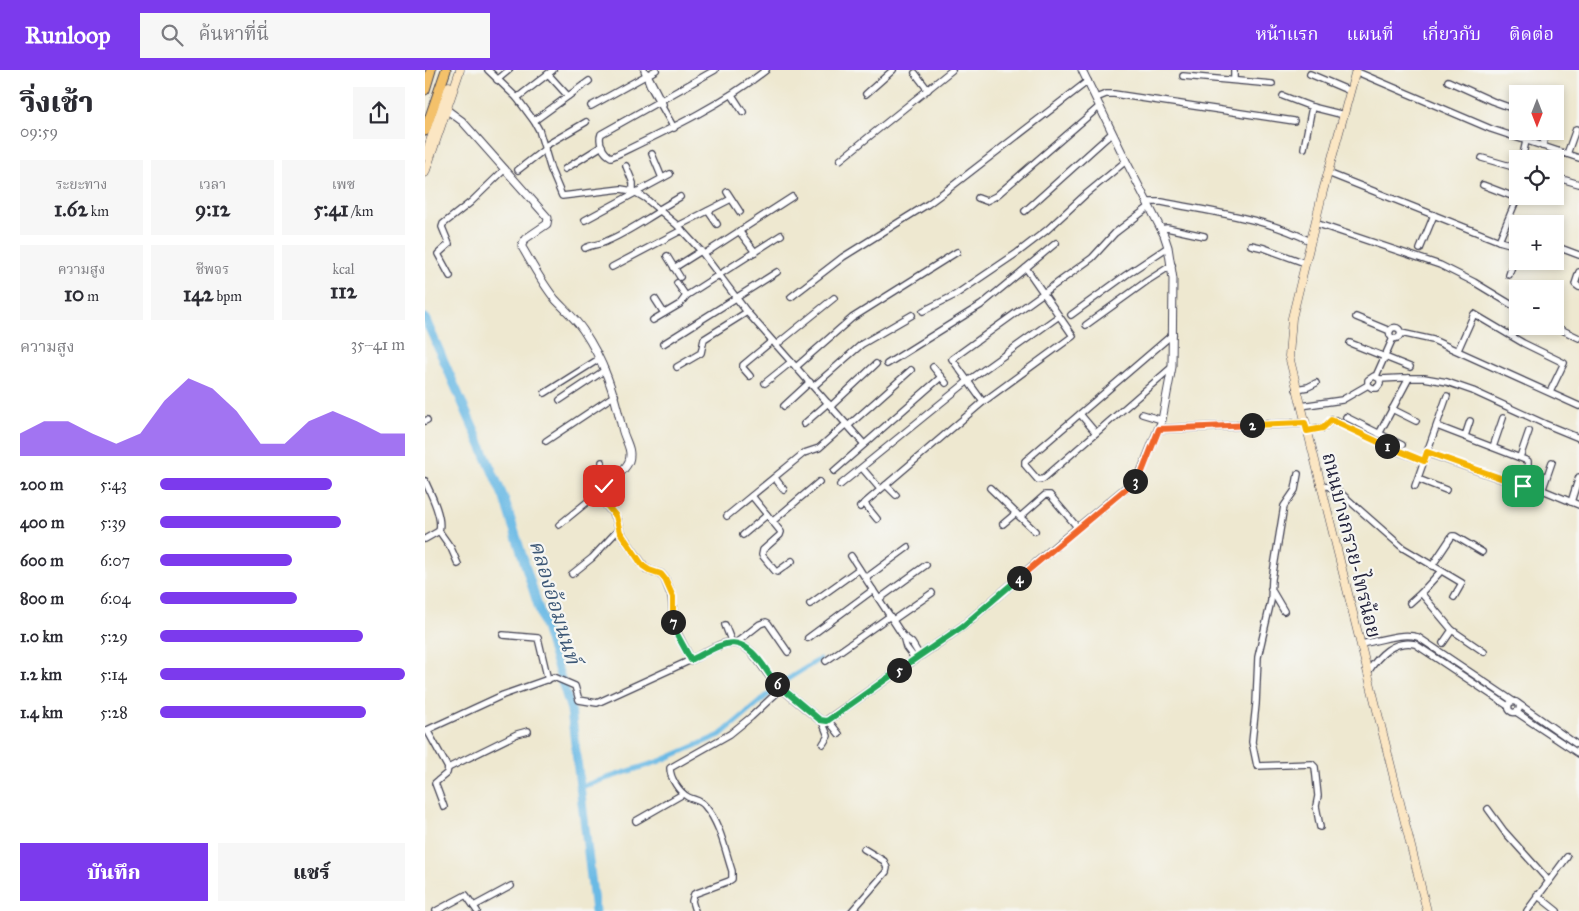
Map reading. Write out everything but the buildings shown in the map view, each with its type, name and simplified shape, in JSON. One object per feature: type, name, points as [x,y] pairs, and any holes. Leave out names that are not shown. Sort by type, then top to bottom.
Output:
[{"type":"main road","points":[[425,90],[431,70]]},
{"type":"main road","points":[[425,131],[446,70]]},
{"type":"main road","points":[[425,156],[454,70]]},
{"type":"main road","points":[[425,173],[459,70]]},
{"type":"main road","name":"ถนนบางกรวย-ไทรน้อย","points":[[1355,71],[1310,241],[1292,318],[1289,336],[1289,356],[1427,911]]},
{"type":"street","points":[[488,70],[517,98],[534,120],[562,196],[608,190],[634,192],[645,198],[680,228],[702,252],[747,312],[865,444]]},
{"type":"street","points":[[497,80],[509,70]]},
{"type":"street","points":[[591,106],[646,72],[655,70]]},
{"type":"street","points":[[715,70],[601,134],[600,139],[607,155],[613,156],[674,128],[732,95],[765,70]]},
{"type":"street","points":[[866,94],[893,70]]},
{"type":"street","points":[[825,721],[972,619],[1139,477],[1159,429],[1172,367],[1172,265],[1161,229],[1083,70]]},
{"type":"street","points":[[1234,80],[1235,70]]},
{"type":"street","points":[[840,160],[951,71]]},
{"type":"street","points":[[1355,71],[1509,135]]},
{"type":"street","points":[[517,98],[551,72],[568,96]]},
{"type":"street","points":[[646,72],[674,128]]},
{"type":"street","points":[[915,73],[928,90]]},
{"type":"street","points":[[1311,74],[1350,91]]},
{"type":"street","points":[[1183,76],[1272,84]]},
{"type":"street","points":[[791,296],[843,257],[928,204],[1088,81]]},
{"type":"street","points":[[1447,81],[1492,102],[1509,107]]},
{"type":"street","points":[[534,120],[589,82]]},
{"type":"street","points":[[1096,98],[1107,94],[1114,94],[1294,121]]},
{"type":"street","points":[[732,95],[743,112]]},
{"type":"street","points":[[1283,96],[1312,107],[1343,115]]},
{"type":"street","points":[[978,198],[986,202],[996,196],[1100,106]]},
{"type":"street","points":[[1304,148],[1312,107]]},
{"type":"street","points":[[447,110],[463,121],[548,218],[547,224],[525,239],[522,247],[554,297],[571,314],[583,330],[605,370],[615,394],[622,429],[630,454],[628,463],[597,494],[559,525]]},
{"type":"street","points":[[518,170],[545,148],[586,122]]},
{"type":"street","points":[[1567,154],[1576,128]]},
{"type":"street","points":[[1025,211],[1112,132]]},
{"type":"street","points":[[1521,140],[1579,158]]},
{"type":"street","points":[[1543,146],[1545,140]]},
{"type":"street","points":[[1524,150],[1526,142]]},
{"type":"street","points":[[565,169],[602,146]]},
{"type":"street","points":[[652,154],[662,178]]},
{"type":"street","points":[[1482,158],[1509,166]]},
{"type":"street","points":[[923,311],[955,294],[1017,253],[1047,230],[1085,194],[1126,161]]},
{"type":"street","points":[[626,166],[633,183],[634,192]]},
{"type":"street","points":[[450,276],[438,254],[449,244],[442,227],[443,224],[471,202],[505,169]]},
{"type":"street","points":[[1328,172],[1509,244]]},
{"type":"street","points":[[585,220],[670,174]]},
{"type":"street","points":[[1564,180],[1579,184]]},
{"type":"street","points":[[1483,185],[1509,194]]},
{"type":"street","points":[[727,192],[740,212]]},
{"type":"street","points":[[585,248],[610,240],[681,197]]},
{"type":"street","points":[[674,268],[739,231],[792,197]]},
{"type":"street","points":[[612,267],[731,198]]},
{"type":"street","points":[[983,402],[952,359],[1092,258],[1115,233],[1148,205],[1162,202],[1261,222],[1297,234],[1310,241]]},
{"type":"street","points":[[1499,241],[1514,205]]},
{"type":"street","points":[[709,211],[717,224]]},
{"type":"street","points":[[1420,249],[1434,215]]},
{"type":"street","points":[[1315,224],[1440,265],[1475,282],[1509,303]]},
{"type":"street","points":[[1161,229],[1167,228],[1204,236]]},
{"type":"street","points":[[739,231],[755,252]]},
{"type":"street","points":[[653,320],[680,304],[686,296],[781,235]]},
{"type":"street","points":[[887,364],[981,305],[1056,243]]},
{"type":"street","points":[[1251,245],[1305,263]]},
{"type":"street","points":[[1071,315],[1126,275],[1168,248]]},
{"type":"street","points":[[1564,250],[1579,256]]},
{"type":"street","points":[[765,383],[793,364],[852,318],[957,252]]},
{"type":"street","points":[[667,256],[686,296]]},
{"type":"street","points":[[1086,325],[1172,265]]},
{"type":"street","points":[[877,518],[862,505],[983,402],[1073,336],[1026,268]]},
{"type":"street","points":[[1509,275],[1511,270]]},
{"type":"street","points":[[663,344],[777,272]]},
{"type":"street","points":[[1579,272],[1575,284],[1579,287]]},
{"type":"street","points":[[749,376],[743,365],[834,298]]},
{"type":"street","points":[[655,299],[664,313]]},
{"type":"street","points":[[677,367],[703,351],[702,343],[704,339],[747,312]]},
{"type":"street","points":[[1458,350],[1474,314],[1523,343],[1564,363],[1550,392]]},
{"type":"street","points":[[784,406],[862,344],[912,315]]},
{"type":"street","points":[[840,485],[968,381],[1059,316]]},
{"type":"street","points":[[1356,317],[1390,331]]},
{"type":"street","points":[[1390,331],[1393,328],[1397,328],[1401,333],[1433,340],[1579,406]]},
{"type":"street","points":[[1390,331],[1390,335],[1393,338]]},
{"type":"street","points":[[1564,331],[1579,338]]},
{"type":"street","points":[[1393,338],[1399,337],[1401,333]]},
{"type":"street","points":[[1172,367],[1041,480],[1036,479],[1025,466],[1025,461],[1173,334]]},
{"type":"street","points":[[1368,385],[1372,388],[1377,388],[1380,384],[1378,378],[1393,338]]},
{"type":"street","points":[[1350,343],[1410,367]]},
{"type":"street","points":[[545,393],[599,359]]},
{"type":"street","points":[[804,424],[876,364]]},
{"type":"street","points":[[933,367],[946,383]]},
{"type":"street","points":[[559,400],[605,370]]},
{"type":"street","points":[[727,516],[804,453],[819,448],[911,370]]},
{"type":"street","points":[[834,471],[941,377]]},
{"type":"street","points":[[1368,385],[1369,378],[1424,378],[1447,382],[1473,391],[1579,438]]},
{"type":"street","points":[[1379,434],[1409,378]]},
{"type":"street","points":[[1297,389],[1316,383]]},
{"type":"street","points":[[1301,406],[1342,400],[1368,385]]},
{"type":"street","points":[[546,441],[615,394]]},
{"type":"street","points":[[1415,486],[1447,396]]},
{"type":"street","points":[[1392,409],[1416,421]]},
{"type":"street","points":[[1081,414],[1096,433]]},
{"type":"street","points":[[1143,414],[1162,420]]},
{"type":"street","points":[[1345,417],[1402,446]]},
{"type":"street","points":[[1493,447],[1503,418]]},
{"type":"street","points":[[1307,431],[1323,428],[1331,420],[1335,420],[1397,451],[1424,461]]},
{"type":"street","points":[[1465,436],[1470,420]]},
{"type":"street","points":[[1159,429],[1305,423]]},
{"type":"street","points":[[1437,426],[1528,461],[1523,486]]},
{"type":"street","points":[[1520,457],[1529,431]]},
{"type":"street","points":[[1427,452],[1523,486],[1533,486],[1579,505]]},
{"type":"street","points":[[601,462],[601,470],[610,481]]},
{"type":"street","points":[[1542,491],[1552,462]]},
{"type":"street","points":[[862,468],[883,487],[896,494]]},
{"type":"street","points":[[1298,474],[1295,490],[1284,506],[1271,589],[1271,601],[1258,657],[1257,704],[1252,742],[1257,766],[1311,764],[1315,767],[1318,796],[1316,806],[1320,827]]},
{"type":"street","points":[[1571,502],[1579,477]]},
{"type":"street","points":[[775,478],[785,490]]},
{"type":"street","points":[[1418,479],[1446,490]]},
{"type":"street","points":[[425,482],[440,519],[439,531],[451,548],[458,564]]},
{"type":"street","points":[[773,521],[819,482]]},
{"type":"street","points":[[1320,484],[1336,489],[1403,548],[1462,583],[1454,596]]},
{"type":"street","points":[[990,488],[1035,531]]},
{"type":"street","points":[[597,494],[616,516],[619,529],[646,569],[657,572],[665,579],[673,597],[673,627],[691,660]]},
{"type":"street","points":[[1003,524],[1048,494],[1054,498],[1078,528]]},
{"type":"street","points":[[752,496],[780,529],[780,534],[763,550],[762,555],[777,572],[792,561]]},
{"type":"street","points":[[743,535],[767,515]]},
{"type":"street","points":[[572,574],[592,558],[619,529]]},
{"type":"street","points":[[425,539],[439,531]]},
{"type":"street","points":[[1432,566],[1452,536],[1482,552]]},
{"type":"street","points":[[866,578],[908,547]]},
{"type":"street","points":[[851,556],[903,636],[912,643],[917,658]]},
{"type":"street","points":[[879,599],[926,565]]},
{"type":"street","points":[[810,604],[859,569]]},
{"type":"street","points":[[1410,603],[1441,571]]},
{"type":"street","points":[[1271,589],[1284,611]]},
{"type":"street","points":[[808,638],[873,590]]},
{"type":"street","points":[[826,662],[932,593]]},
{"type":"street","points":[[1421,593],[1452,630],[1484,652]]},
{"type":"street","points":[[734,643],[760,624],[766,622],[769,623],[787,652]]},
{"type":"street","points":[[725,625],[734,643]]},
{"type":"street","points":[[1443,643],[1452,630]]},
{"type":"street","points":[[503,635],[538,638],[551,679]]},
{"type":"street","points":[[1361,644],[1410,635],[1418,637],[1475,675],[1579,754]]},
{"type":"street","points":[[1389,639],[1391,646]]},
{"type":"street","points":[[448,768],[426,730],[503,695],[551,679],[575,686],[579,700],[597,703],[722,644],[734,643],[747,648],[780,687],[839,734]]},
{"type":"street","points":[[1368,672],[1375,660],[1391,646],[1407,643],[1415,644],[1470,681],[1519,708],[1516,712]]},
{"type":"street","points":[[1432,656],[1437,649]]},
{"type":"street","points":[[1470,681],[1475,675]]},
{"type":"street","points":[[695,911],[692,901],[693,894],[729,881],[732,878],[732,871],[715,822],[706,807],[698,800],[683,794],[672,777],[670,770],[672,766],[707,749],[730,734],[751,717],[780,687]]},
{"type":"street","points":[[1513,704],[1510,711],[1539,723],[1579,746]]},
{"type":"street","points":[[823,744],[828,736],[825,721]]},
{"type":"street","points":[[444,807],[435,782],[447,773],[448,768],[517,734],[528,731]]},
{"type":"street","points":[[636,821],[683,794]]},
{"type":"street","points":[[1488,809],[1548,880]]},
{"type":"street","points":[[852,911],[886,872],[887,868],[884,861],[864,849]]},
{"type":"street","points":[[1521,911],[1528,909],[1567,857]]},
{"type":"street","points":[[436,911],[466,895],[476,909],[511,886]]},
{"type":"street","points":[[1537,895],[1557,911]]},
{"type":"waterway","name":"คลองอ้อมนนท์","points":[[425,318],[504,498],[571,710],[595,911]]},
{"type":"waterway","points":[[580,787],[660,761],[720,735],[783,682],[820,659]]},
{"type":"route","points":[[604,486],[597,494],[616,516],[620,532],[643,566],[646,569],[661,574],[670,589],[673,597],[673,627],[691,660],[722,644],[732,642],[741,644],[764,666],[768,675],[777,684],[819,719],[827,721],[972,619],[1057,545],[1135,481],[1142,472],[1159,429],[1305,423],[1307,431],[1323,428],[1331,420],[1335,420],[1397,451],[1424,461],[1427,452],[1523,486]]}]
